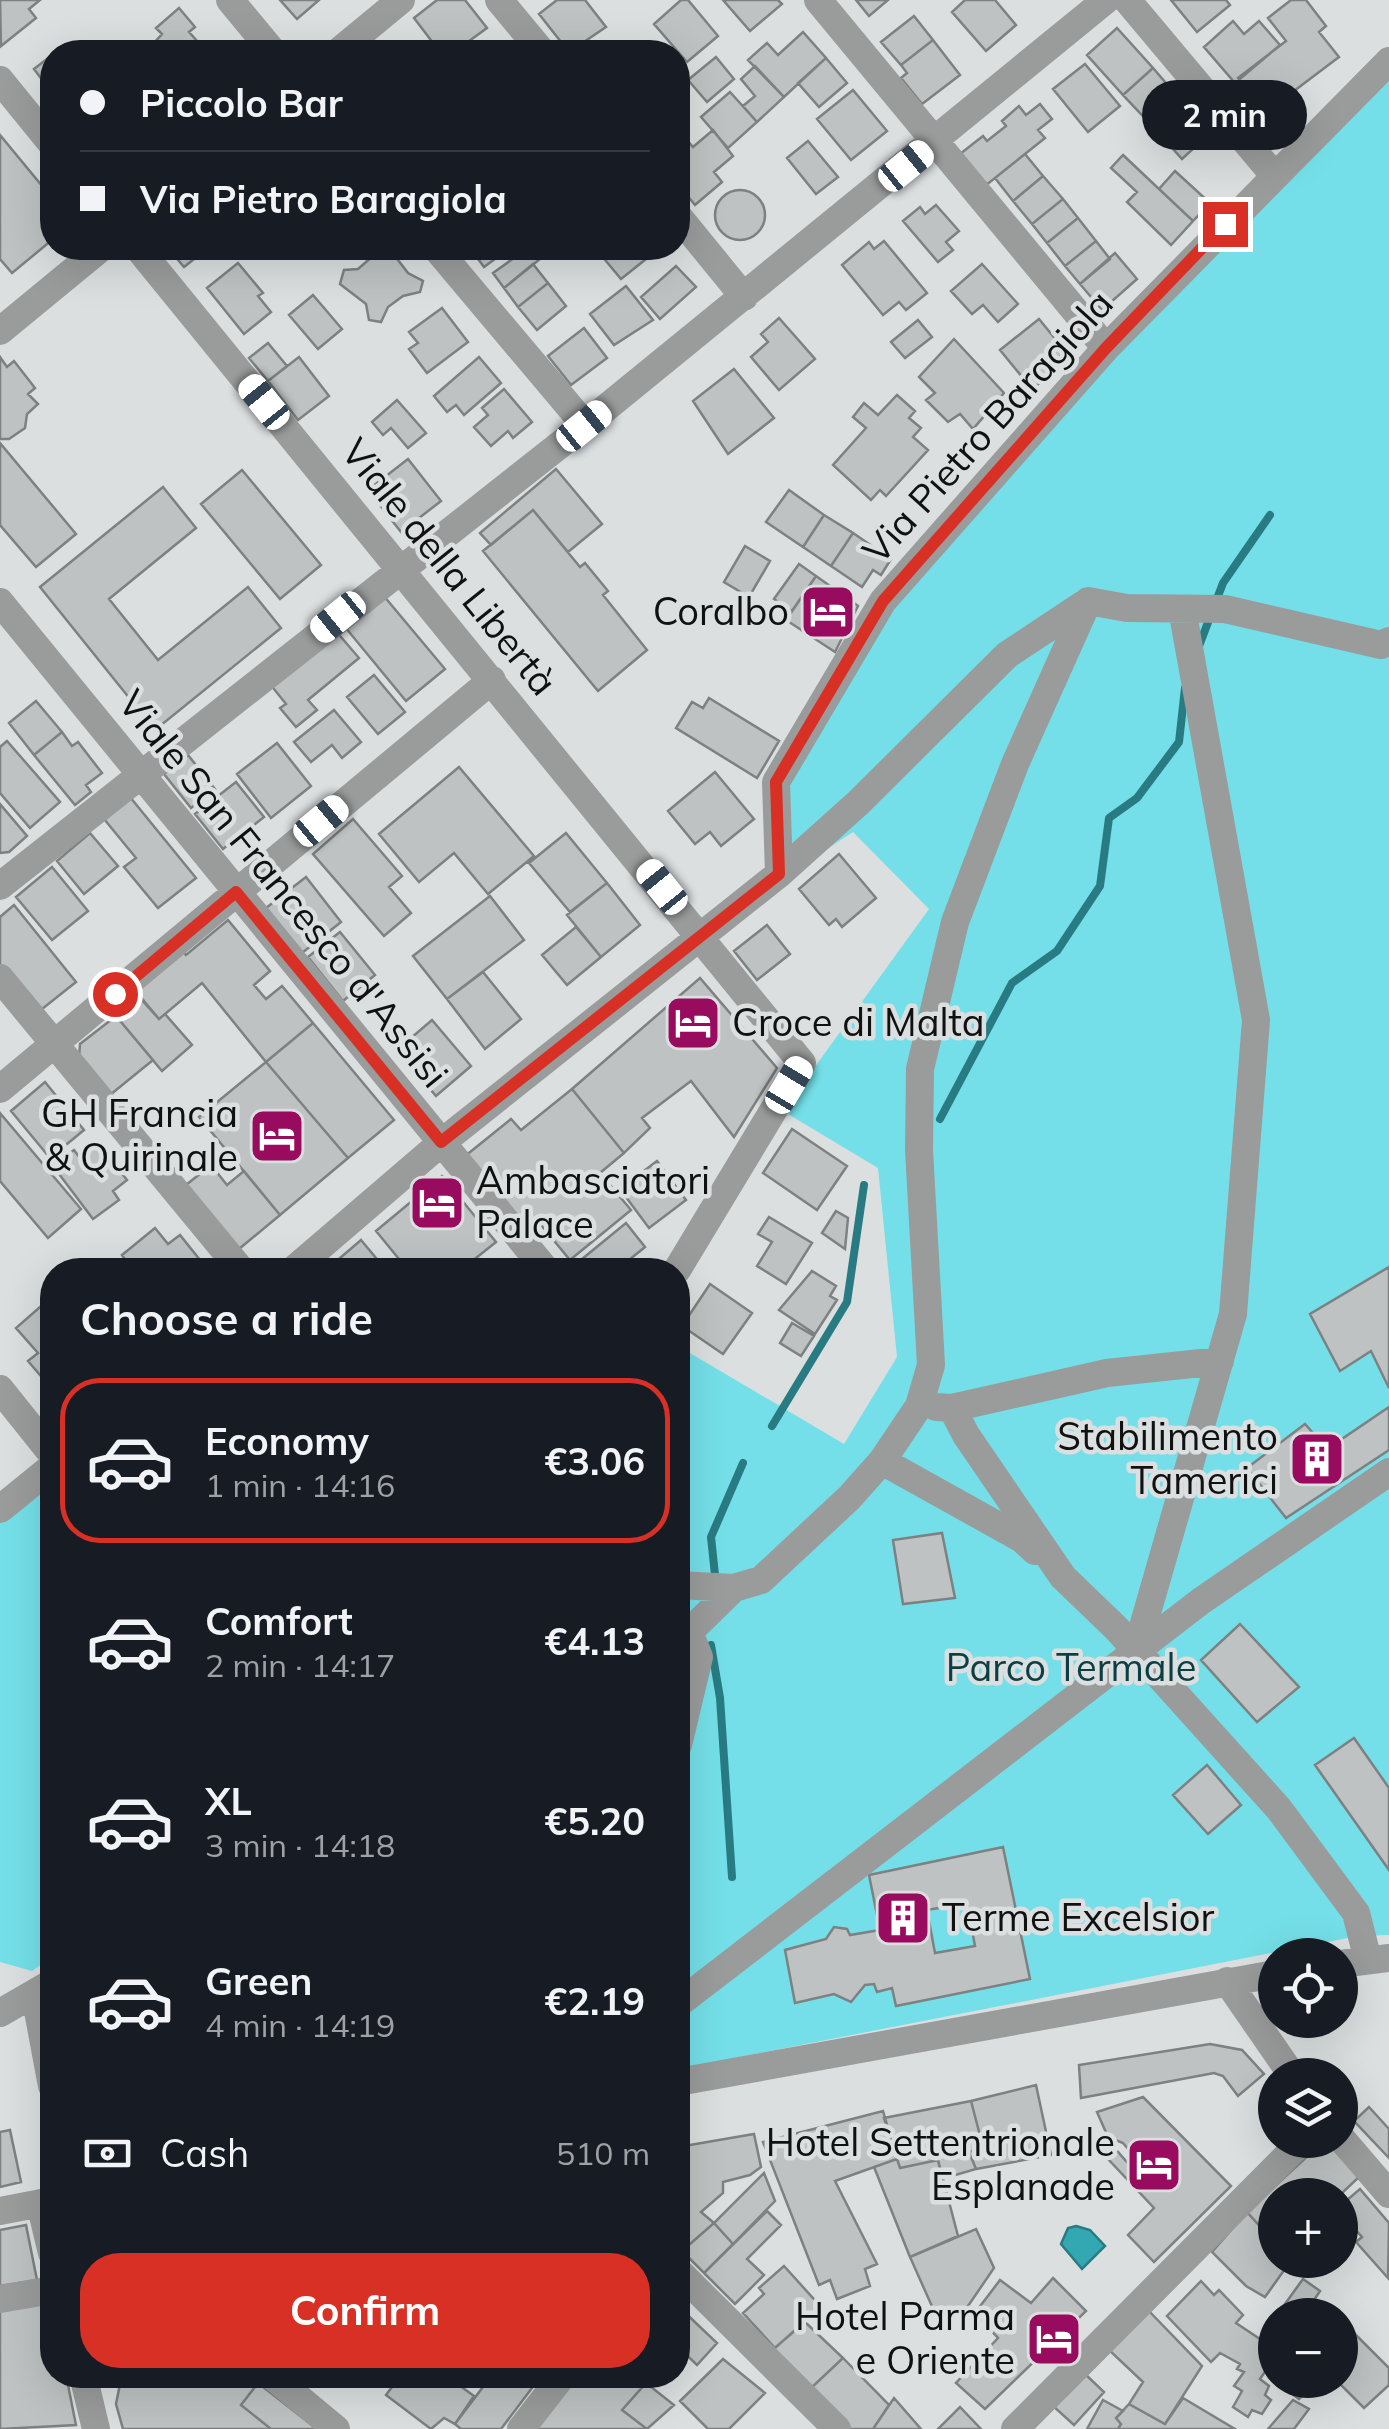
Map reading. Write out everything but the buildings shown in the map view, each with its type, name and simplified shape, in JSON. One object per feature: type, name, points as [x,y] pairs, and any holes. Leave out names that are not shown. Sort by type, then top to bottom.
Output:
[{"type":"street","points":[[230,0],[263,40]]},
{"type":"street","points":[[353,40],[401,0]]},
{"type":"street","points":[[498,0],[532,40]]},
{"type":"street","points":[[818,0],[933,144],[1106,348]]},
{"type":"street","points":[[0,886],[400,567],[584,426],[1106,0]]},
{"type":"street","points":[[1127,0],[1273,174]]},
{"type":"street","name":"Via Pietro Baragiola","points":[[779,874],[776,782],[883,601],[1106,348],[1273,174],[1389,61]]},
{"type":"street","points":[[0,80],[40,129]]},
{"type":"street","points":[[690,231],[744,297]]},
{"type":"street","points":[[0,331],[86,260]]},
{"type":"street","name":"Viale della Libertà","points":[[148,260],[702,935],[802,1063],[685,1258]]},
{"type":"street","points":[[446,260],[584,426]]},
{"type":"street","points":[[690,1586],[734,1588],[761,1580],[790,1556],[882,1460],[919,1406],[931,1365],[919,1150],[920,1069],[955,922],[1015,764],[1088,601]]},
{"type":"street","points":[[307,1258],[441,1142],[779,874],[858,803],[1007,655],[1088,601],[1128,608],[1224,609],[1382,644],[1389,640]]},
{"type":"street","name":"Viale San Francesco d'Assisi","points":[[0,602],[536,1258]]},
{"type":"street","points":[[1144,1660],[1233,1314],[1256,1020],[1182,609]]},
{"type":"street","points":[[0,1088],[492,680]]},
{"type":"street","points":[[0,978],[231,1258]]},
{"type":"street","points":[[919,1406],[952,1408],[1107,1373],[1220,1361]]},
{"type":"street","points":[[0,1389],[40,1439]]},
{"type":"street","points":[[952,1408],[966,1435],[1063,1577]]},
{"type":"street","points":[[882,1460],[1022,1539],[1144,1660],[1279,1809],[1356,1913],[1366,1961]]},
{"type":"street","points":[[690,1995],[1144,1660],[1389,1472]]},
{"type":"street","points":[[0,1509],[40,1477]]},
{"type":"street","points":[[690,1631],[734,1588]]},
{"type":"street","points":[[690,1634],[699,1657],[690,1695]]},
{"type":"street","points":[[690,2080],[1258,1976]]},
{"type":"street","points":[[1227,1981],[1280,2058]]},
{"type":"street","points":[[0,2013],[40,1991]]},
{"type":"street","points":[[1018,2429],[1286,2158]]},
{"type":"street","points":[[1358,2158],[1389,2194]]},
{"type":"street","points":[[0,2211],[40,2203]]},
{"type":"street","points":[[690,2283],[838,2429]]},
{"type":"street","points":[[0,2299],[40,2292]]},
{"type":"street","points":[[87,2388],[96,2429]]},
{"type":"street","points":[[287,2388],[336,2429]]},
{"type":"street","points":[[521,2429],[553,2388]]},
{"type":"green space","name":"Parco Termale","points":[[1389,71],[1389,1935],[1258,1938],[1258,1956],[690,2067],[690,1353],[844,1444],[897,1357],[878,1168],[783,1111],[929,909],[853,832],[789,874],[786,780],[890,605],[1243,217]]},
{"type":"green space","points":[[40,1484],[40,1965],[32,1971],[0,1962],[0,1518]]},
{"type":"shaded area","points":[[1068,2228],[1090,2230],[1105,2246],[1082,2269],[1061,2244]]},
{"type":"waterway","points":[[1215,604],[1223,583],[1270,515]]},
{"type":"waterway","points":[[1199,646],[1210,617]]},
{"type":"waterway","points":[[940,1119],[1012,983],[1057,951],[1100,886],[1109,818],[1137,798],[1179,742],[1185,688]]},
{"type":"waterway","points":[[772,1426],[847,1302],[864,1185]]},
{"type":"waterway","points":[[715,1575],[711,1537],[743,1463]]},
{"type":"waterway","points":[[711,1645],[720,1698],[732,1877]]},
{"type":"place","name":"Coralbo","points":[[828,612]]},
{"type":"place","name":"Croce di Malta","points":[[693,1023]]},
{"type":"place","name":"GH Francia & Quirinale","points":[[277,1136]]},
{"type":"place","name":"Ambasciatori Palace","points":[[437,1203]]},
{"type":"place","name":"Stabilimento Tamerici","points":[[1317,1459]]},
{"type":"place","name":"Terme Excelsior","points":[[903,1918]]},
{"type":"place","name":"Hotel Settentrionale Esplanade","points":[[1154,2165]]},
{"type":"place","name":"Hotel Parma e Oriente","points":[[1054,2339]]},
{"type":"route","points":[[115,994],[236,892],[441,1142],[779,874],[776,782],[883,601],[1106,348],[1225,224]]}]
